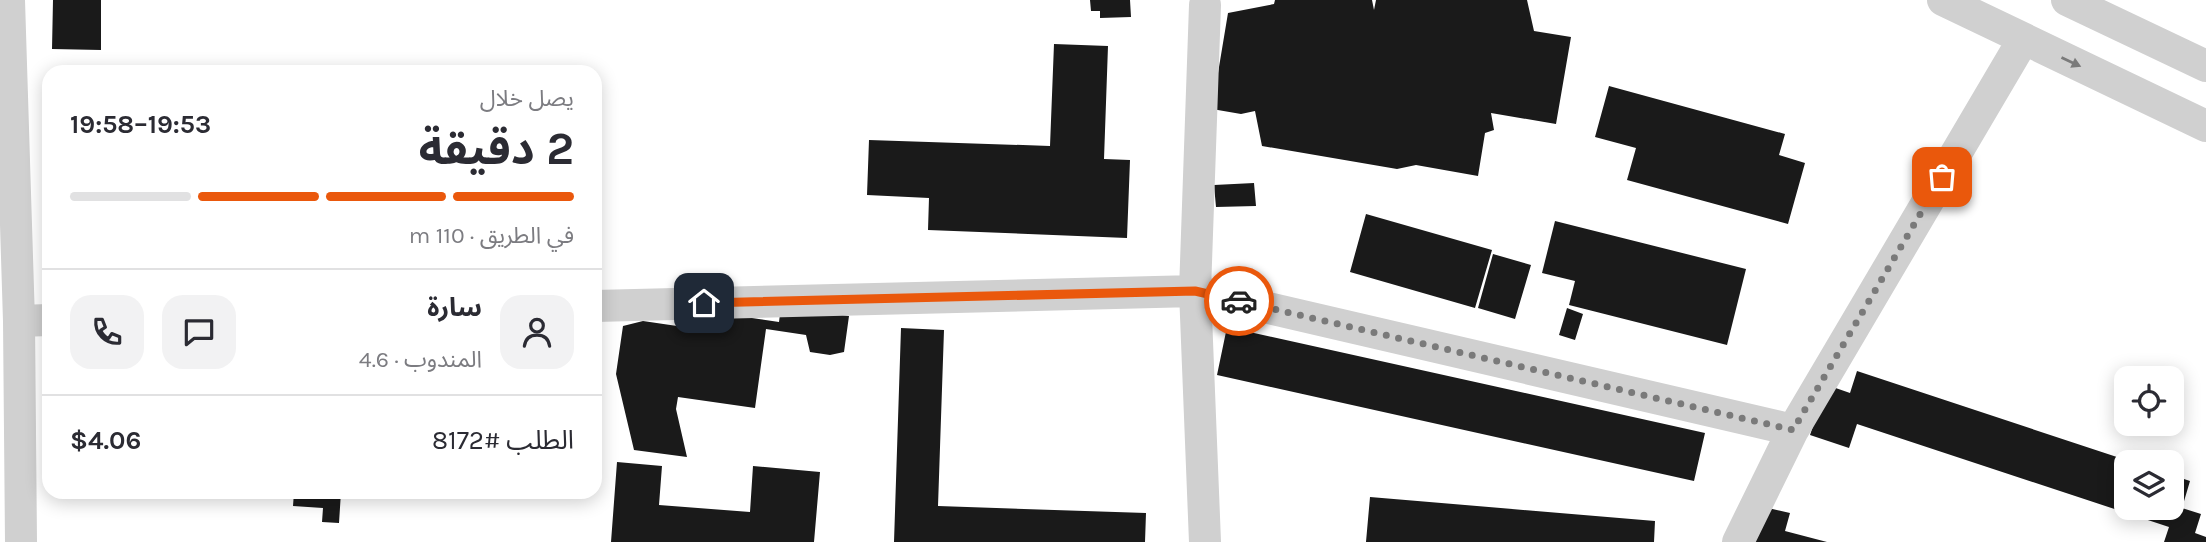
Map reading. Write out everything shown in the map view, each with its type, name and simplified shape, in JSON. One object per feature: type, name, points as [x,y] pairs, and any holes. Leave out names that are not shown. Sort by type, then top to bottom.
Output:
[{"type":"street","points":[[9,0],[6,53],[34,320],[21,542]]},
{"type":"street","points":[[1943,0],[2206,126]]},
{"type":"street","points":[[2067,0],[2206,66]]},
{"type":"street","points":[[1205,5],[1195,291],[1205,542]]},
{"type":"street","points":[[1738,542],[1793,430],[2023,40]]},
{"type":"street","points":[[602,306],[1195,291],[1793,430]]},
{"type":"building","points":[[53,0],[101,0],[101,50],[52,49]]},
{"type":"building","points":[[1090,0],[1130,0],[1131,17],[1100,18],[1100,11],[1091,11]]},
{"type":"building","points":[[1275,0],[1372,0],[1374,10],[1376,0],[1527,0],[1534,31],[1571,37],[1556,124],[1491,113],[1494,130],[1485,133],[1478,176],[1416,165],[1397,169],[1262,146],[1255,111],[1241,114],[1212,109],[1228,13],[1274,4]]},
{"type":"building","points":[[1054,44],[1108,46],[1104,159],[1130,160],[1127,238],[928,230],[929,198],[867,195],[869,140],[1050,146]]},
{"type":"building","points":[[1609,86],[1785,134],[1779,155],[1805,163],[1788,224],[1627,180],[1636,148],[1595,137]]},
{"type":"building","points":[[1254,183],[1256,206],[1216,207],[1214,185]]},
{"type":"building","points":[[1366,214],[1492,250],[1475,308],[1350,272]]},
{"type":"building","points":[[1555,221],[1746,269],[1727,345],[1569,305],[1575,281],[1542,273]]},
{"type":"building","points":[[1493,254],[1531,265],[1515,319],[1478,308]]},
{"type":"building","points":[[781,306],[849,316],[844,352],[830,355],[810,352],[806,335],[766,329],[755,408],[678,397],[676,409],[687,457],[634,450],[616,374],[623,326],[643,321],[677,326],[702,324],[738,316],[779,322]]},
{"type":"building","points":[[1567,308],[1583,314],[1575,340],[1559,335]]},
{"type":"building","points":[[1227,327],[1705,433],[1694,481],[1217,375]]},
{"type":"building","points":[[901,328],[944,330],[938,506],[1146,513],[1145,542],[894,542]]},
{"type":"building","points":[[1857,371],[2114,456],[2114,509],[1857,424],[1849,448],[1810,435],[1827,385],[1850,393]]},
{"type":"building","points":[[617,462],[662,466],[659,505],[750,512],[753,466],[820,472],[814,542],[611,542]]},
{"type":"building","points":[[2184,479],[2190,481],[2184,501]]},
{"type":"building","points":[[1370,497],[1655,521],[1654,542],[1366,542]]},
{"type":"building","points":[[294,499],[341,499],[339,523],[322,522],[323,508],[293,506]]},
{"type":"building","points":[[1755,505],[1790,513],[1785,531],[1827,542],[1746,542]]},
{"type":"building","points":[[2184,509],[2201,514],[2195,533],[2206,537],[2206,542],[2164,542],[2169,527],[2148,520],[2184,520]]},
{"type":"way so far","points":[[1239,301],[1793,430],[1942,177]]},
{"type":"route","points":[[704,303],[1195,291],[1239,301]]}]
